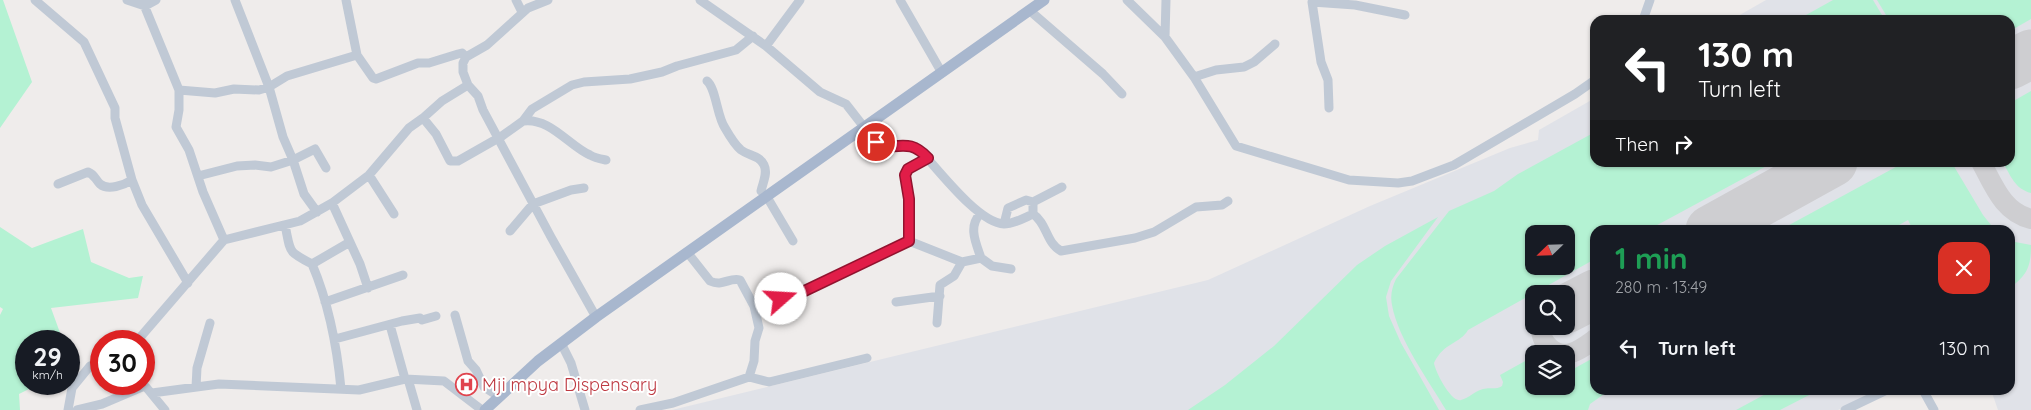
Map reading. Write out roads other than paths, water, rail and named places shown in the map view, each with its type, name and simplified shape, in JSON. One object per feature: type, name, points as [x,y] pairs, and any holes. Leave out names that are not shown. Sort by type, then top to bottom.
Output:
[{"type":"main road","points":[[484,410],[561,343],[596,317],[1044,0]]},
{"type":"street","points":[[35,0],[84,42],[115,108],[115,118],[132,180],[152,224],[188,283]]},
{"type":"street","points":[[127,0],[144,3],[156,0]]},
{"type":"street","points":[[235,0],[269,87],[280,129],[304,194],[317,212]]},
{"type":"street","points":[[346,0],[357,54],[373,78],[376,79],[418,63],[430,63],[462,53],[466,58]]},
{"type":"street","points":[[516,0],[522,12]]},
{"type":"street","points":[[548,0],[522,12],[487,45],[466,58],[463,72],[468,85],[478,96],[483,110],[596,317]]},
{"type":"street","points":[[700,0],[753,36],[820,92],[846,104],[878,145],[882,147],[907,145],[919,149],[980,214],[995,223],[1004,224],[1010,224],[1033,214]]},
{"type":"street","points":[[766,46],[800,0]]},
{"type":"street","points":[[900,0],[942,73]]},
{"type":"street","points":[[1127,0],[1165,37],[1194,77],[1236,146],[1349,180],[1398,183],[1421,178],[1454,165],[1590,83]]},
{"type":"street","points":[[1165,37],[1166,0]]},
{"type":"street","points":[[1645,15],[1650,0]]},
{"type":"street","points":[[1329,108],[1328,80],[1321,62],[1311,1],[1355,5],[1405,14]]},
{"type":"street","points":[[144,3],[179,90],[179,110],[176,127],[189,150],[224,240]]},
{"type":"street","points":[[1029,10],[1103,74],[1122,94]]},
{"type":"street","points":[[423,118],[436,134],[450,161],[458,161],[498,138],[523,121],[532,109],[572,85],[584,82],[630,79],[662,72],[736,50],[753,36]]},
{"type":"street","points":[[1194,77],[1216,70],[1244,67],[1254,62],[1275,44]]},
{"type":"street","points":[[179,90],[215,93],[234,89],[255,90],[269,87],[287,76],[357,54]]},
{"type":"street","points":[[707,81],[712,87],[724,127],[742,150],[758,158],[764,165],[766,173],[760,191],[779,184],[784,185]]},
{"type":"street","points":[[147,330],[224,240],[300,221],[332,203],[369,175],[409,128],[442,101],[468,85]]},
{"type":"street","points":[[523,121],[529,120],[554,130],[590,155],[606,160]]},
{"type":"street","points":[[875,120],[892,147]]},
{"type":"street","points":[[198,176],[237,166],[255,165],[272,167],[316,149],[326,168]]},
{"type":"street","points":[[909,241],[909,199],[905,175],[908,169],[928,158]]},
{"type":"street","points":[[58,184],[88,172],[94,174],[101,184],[106,187],[123,185],[132,180]]},
{"type":"street","points":[[369,175],[394,214]]},
{"type":"street","points":[[1004,224],[1008,208],[1026,200],[1033,202],[1062,187]]},
{"type":"street","points":[[510,231],[534,204],[571,190],[584,188]]},
{"type":"street","points":[[767,197],[793,241]]},
{"type":"street","points":[[1033,202],[1033,214],[1042,222],[1056,248],[1061,251],[1068,251],[1134,238],[1154,232],[1196,207],[1222,205],[1228,201]]},
{"type":"street","points":[[332,203],[368,288]]},
{"type":"street","points":[[980,214],[974,220],[973,226],[981,258],[992,266],[1010,268]]},
{"type":"street","points":[[286,225],[290,248],[294,256],[312,264],[325,302],[335,339],[341,389]]},
{"type":"street","points":[[754,306],[794,296],[909,241],[962,262],[981,258]]},
{"type":"street","points":[[312,264],[350,242]]},
{"type":"street","points":[[687,252],[710,281],[715,284],[724,284],[736,279],[740,280],[754,306],[759,328],[755,341],[754,361],[749,377]]},
{"type":"street","points":[[937,323],[940,285],[954,276],[962,262]]},
{"type":"street","points":[[325,302],[403,275]]},
{"type":"street","points":[[896,302],[940,296]]},
{"type":"street","points":[[455,315],[468,361],[476,370],[484,387],[498,396]]},
{"type":"street","points":[[335,339],[436,316]]},
{"type":"street","points":[[196,387],[197,368],[210,323]]},
{"type":"street","points":[[390,325],[417,410]]},
{"type":"street","points":[[561,343],[571,363],[585,410]]},
{"type":"street","points":[[640,410],[673,403],[749,377],[769,382],[867,358]]},
{"type":"street","points":[[68,410],[72,388],[90,366]]},
{"type":"street","points":[[155,393],[219,384],[359,390],[406,379],[444,381],[484,410]]},
{"type":"street","points":[[77,410],[97,408],[125,395]]},
{"type":"street","points":[[154,395],[165,410]]},
{"type":"street","points":[[1845,410],[1876,395]]},
{"type":"street","points":[[1926,395],[1934,410]]},
{"type":"place","name":"Mji mpya Dispensary","points":[[466,385]]}]
